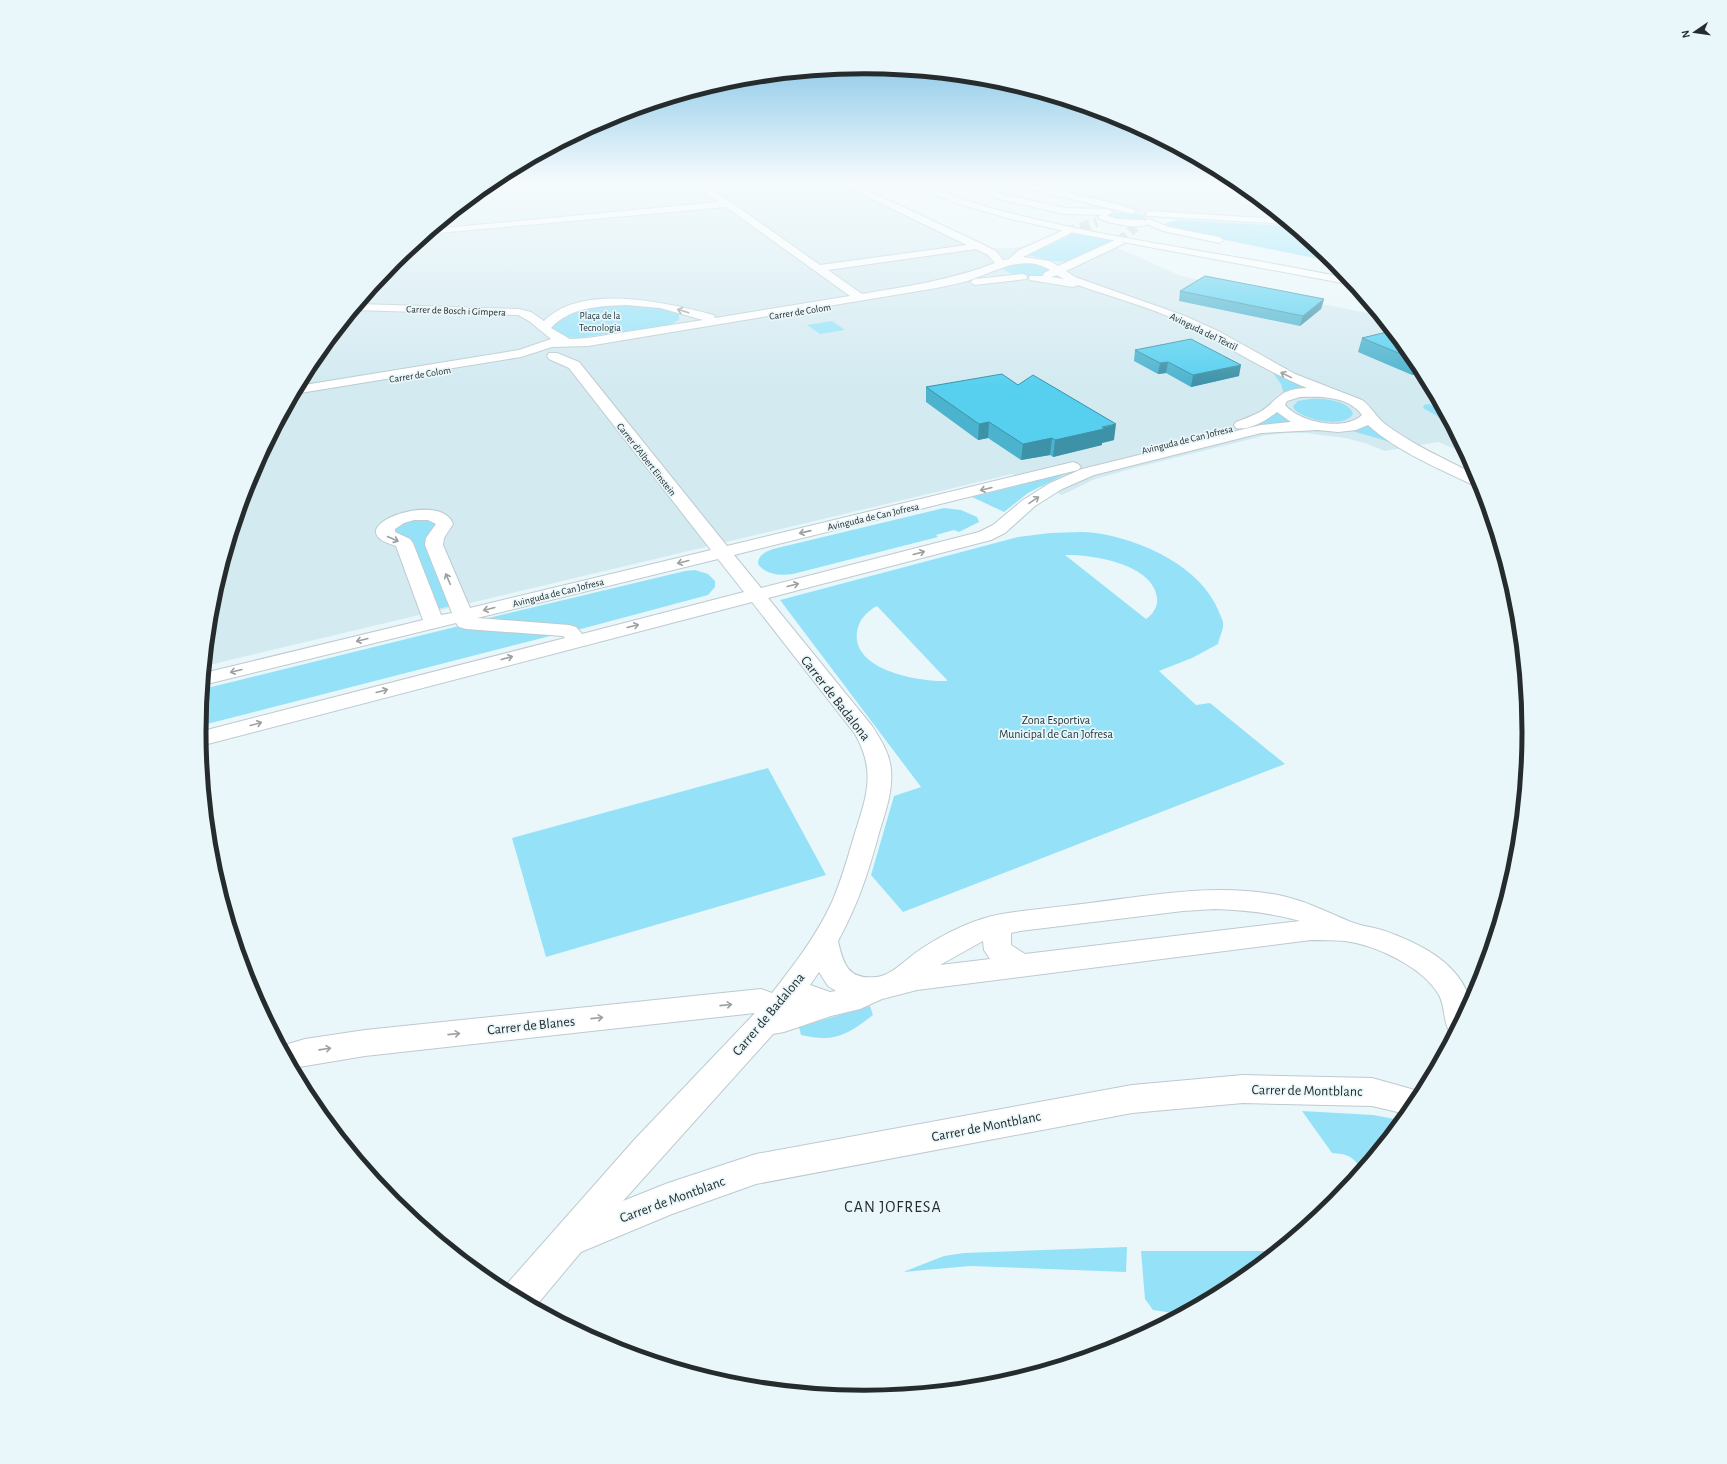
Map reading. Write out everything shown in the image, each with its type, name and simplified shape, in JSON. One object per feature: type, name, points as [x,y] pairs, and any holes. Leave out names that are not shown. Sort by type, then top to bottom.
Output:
[{"type":"main road","points":[[793,250],[860,298]]},
{"type":"main road","points":[[819,268],[947,250]]},
{"type":"main road","points":[[986,250],[995,255],[999,264],[997,270],[1003,274],[1022,278],[1034,278],[1059,272],[1102,250]]},
{"type":"main road","points":[[1013,260],[1027,250]]},
{"type":"main road","points":[[1188,250],[1244,260],[1341,280]]},
{"type":"main road","points":[[1216,250],[1335,273]]},
{"type":"main road","name":"Carrer de Colom","points":[[573,350],[588,342],[950,282],[1013,260]]},
{"type":"main road","name":"Avinguda del Tèxtil","points":[[1013,260],[1041,262],[1059,272],[1181,318],[1216,335],[1290,377],[1362,406],[1369,416]]},
{"type":"main road","name":"Carrer de Colom","points":[[573,350],[604,343],[988,280],[1022,278]]},
{"type":"main road","name":"Avinguda del Tèxtil","points":[[1034,278],[1086,288],[1174,322],[1243,357],[1266,373],[1277,394],[1280,410],[1296,420],[1326,427]]},
{"type":"main road","points":[[507,311],[546,310],[595,304],[642,302],[666,306],[697,316],[735,318]]},
{"type":"main road","points":[[573,350],[546,351],[545,330],[550,320],[559,314],[595,304]]},
{"type":"main road","name":"Carrer de Bosch i Gimpera","points":[[361,307],[507,311],[531,316],[545,330],[573,350]]},
{"type":"main road","name":"Carrer d'Albert Einstein","points":[[546,351],[573,350],[721,552]]},
{"type":"main road","name":"Carrer de Colom","points":[[302,389],[521,353],[546,351]]},
{"type":"main road","name":"Carrer de Colom","points":[[300,393],[529,356],[546,351]]},
{"type":"main road","name":"Avinguda de Can Jofresa","points":[[208,678],[721,552],[976,492],[1233,428],[1264,416],[1277,394],[1285,396],[1301,393],[1335,395]]},
{"type":"main road","points":[[1326,427],[1358,425],[1366,421],[1369,416],[1400,442],[1470,477]]},
{"type":"main road","name":"Avinguda de Can Jofresa","points":[[206,737],[577,640],[985,536],[999,529],[1029,503],[1056,486],[1097,470],[1261,429],[1281,427],[1326,427]]},
{"type":"main road","points":[[1326,427],[1389,445],[1474,488]]},
{"type":"main road","points":[[434,623],[404,543],[386,535],[386,528],[394,521],[402,518],[428,515],[438,517],[444,521],[445,524],[435,538],[434,545],[463,615]]},
{"type":"main road","name":"Carrer de Badalona","points":[[522,1294],[646,1150],[782,1000],[824,941],[840,912],[859,860],[872,818],[881,772],[875,750],[864,731],[721,552]]},
{"type":"main road","name":"Avinguda de Can Jofresa","points":[[463,615],[466,623],[570,632],[577,640]]},
{"type":"main road","points":[[782,1000],[784,1020],[830,1004],[860,997],[873,987],[921,963],[964,938],[1002,924],[1168,903],[1245,899],[1295,908],[1321,917],[1346,931],[1371,938],[1414,954],[1437,971],[1453,993],[1458,1015]]},
{"type":"main road","points":[[1002,924],[996,935],[998,950],[1008,959],[1022,966]]},
{"type":"main road","points":[[782,1000],[826,989],[841,990],[873,987],[917,979],[1312,930],[1346,931]]},
{"type":"main road","points":[[824,941],[832,972],[841,982],[873,987]]},
{"type":"main road","points":[[782,1000],[816,1001],[830,1004]]},
{"type":"main road","name":"Carrer de Blanes","points":[[291,1056],[305,1052],[365,1043],[782,1000]]},
{"type":"main road","name":"Carrer de Montblanc","points":[[570,1239],[668,1199],[756,1169],[1132,1099],[1243,1089],[1372,1092],[1409,1101]]},
{"type":"shaded area","points":[[416,250],[1041,250],[1072,266],[1107,250],[1123,250],[1181,276],[1371,314],[1386,331],[1411,366],[1458,450],[1438,442],[1385,451],[1365,443],[1345,438],[1306,433],[1286,433],[1267,435],[1134,468],[1095,479],[1062,495],[1012,474],[209,665],[218,604],[228,562],[240,520],[273,441],[316,366],[341,331],[369,298]]},
{"type":"green space","points":[[1038,250],[1092,250],[1068,262],[1052,261],[1028,255]]},
{"type":"green space","points":[[1276,250],[1311,250],[1321,259]]},
{"type":"green space","points":[[1010,263],[1036,263],[1049,270],[1040,275],[1033,276],[1013,274],[1007,272],[1002,267]]},
{"type":"green space","name":"Plaça de la Tecnologia","points":[[623,304],[656,307],[679,314],[679,320],[669,325],[579,338],[563,337],[553,331],[552,327],[566,314],[594,306]]},
{"type":"green space","points":[[832,321],[845,330],[820,334],[807,325]]},
{"type":"green space","points":[[1273,373],[1316,391],[1284,394],[1281,384]]},
{"type":"green space","points":[[1321,399],[1341,403],[1350,409],[1353,414],[1348,419],[1333,422],[1306,417],[1294,409],[1293,406],[1298,401]]},
{"type":"green space","points":[[1429,404],[1436,408],[1445,425],[1437,416],[1423,408],[1424,405]]},
{"type":"green space","points":[[1276,412],[1296,423],[1256,425]]},
{"type":"green space","points":[[1368,425],[1390,442],[1349,430]]},
{"type":"green space","points":[[1067,473],[1028,493],[1004,512],[972,497]]},
{"type":"green space","points":[[944,508],[961,510],[977,517],[979,522],[959,532],[954,530],[936,535],[938,537],[793,574],[784,575],[769,573],[758,564],[761,556],[773,549]]},
{"type":"green space","points":[[423,517],[435,522],[434,529],[425,540],[450,606],[438,609],[393,535],[394,525]]},
{"type":"green space","name":"Zona Esportiva Municipal de Can Jofresa","points":[[1079,532],[1096,533],[1114,537],[1150,549],[1168,558],[1199,581],[1210,596],[1223,620],[1222,631],[1218,644],[1192,658],[1159,671],[1196,705],[1210,703],[1285,764],[903,912],[871,875],[894,796],[921,787],[780,600],[1018,537],[1050,533]],"holes":[[[1065,555],[1105,559],[1120,563],[1145,577],[1153,586],[1157,598],[1157,604],[1151,615],[1146,619]],[[877,606],[947,680],[947,681],[921,679],[890,672],[876,665],[865,656],[858,645],[857,632],[859,624],[864,617]]]},
{"type":"green space","points":[[695,570],[708,574],[715,581],[715,587],[708,595],[581,629],[480,620],[685,571]]},
{"type":"green space","points":[[459,626],[562,633],[206,724],[207,688]]},
{"type":"green space","points":[[768,768],[826,875],[546,957],[512,838]]},
{"type":"green space","points":[[870,1006],[873,1015],[856,1028],[840,1036],[823,1038],[801,1035],[799,1027]]},
{"type":"green space","points":[[1302,1111],[1373,1115],[1395,1119],[1386,1133],[1358,1166],[1349,1156],[1332,1153]]},
{"type":"green space","points":[[1127,1247],[1126,1272],[970,1266],[903,1272],[944,1256],[964,1253]]},
{"type":"green space","points":[[1141,1251],[1268,1251],[1229,1279],[1172,1313],[1153,1310],[1145,1299]]},
{"type":"building","points":[[1205,276],[1324,299],[1303,316],[1180,291]]},
{"type":"building","points":[[1387,332],[1403,355],[1362,338]]},
{"type":"building","points":[[1191,339],[1241,365],[1193,375],[1168,362],[1160,363],[1135,350]]},
{"type":"building","points":[[1002,374],[1018,385],[1033,375],[1116,424],[1102,427],[1104,429],[1055,440],[1052,438],[1023,444],[989,422],[979,424],[926,387]]},
{"type":"district","name":"CAN JOFRESA","points":[[893,1206]]}]
